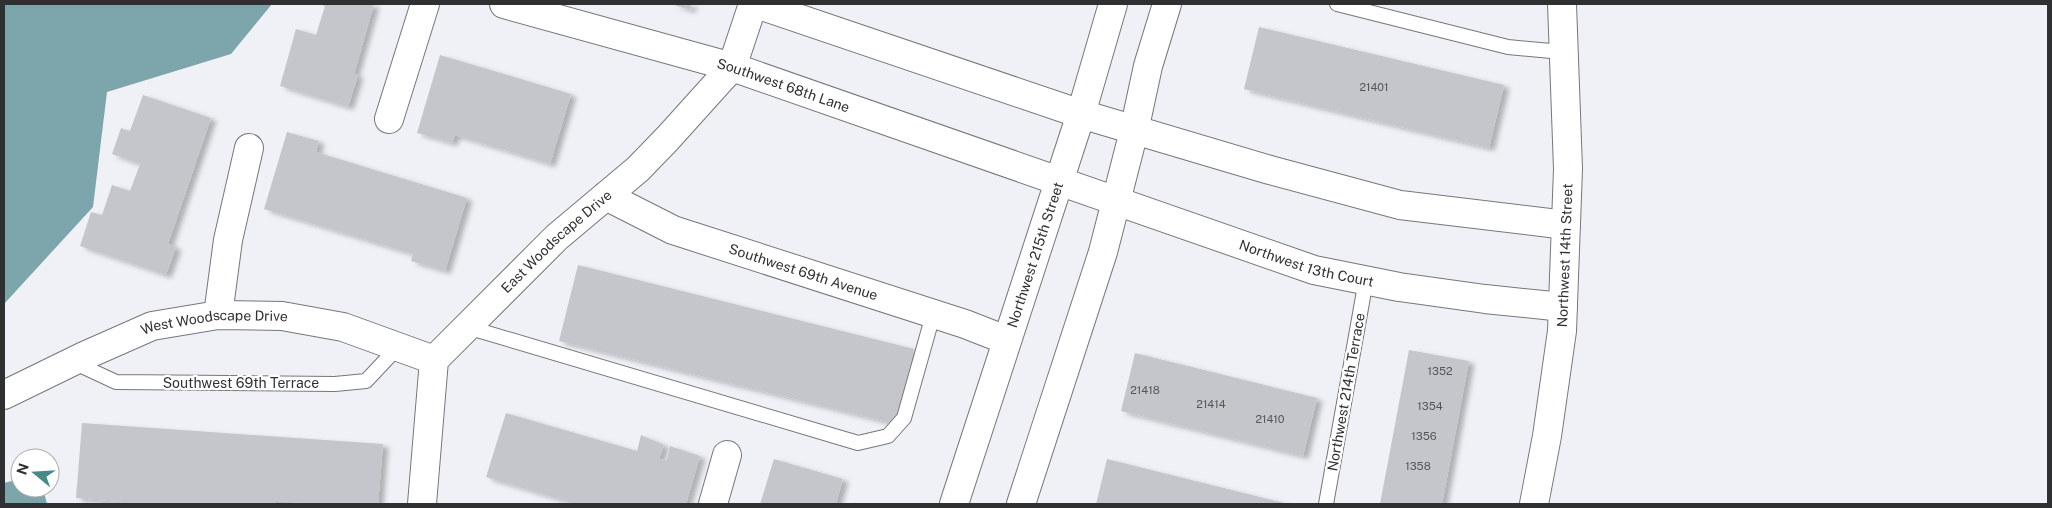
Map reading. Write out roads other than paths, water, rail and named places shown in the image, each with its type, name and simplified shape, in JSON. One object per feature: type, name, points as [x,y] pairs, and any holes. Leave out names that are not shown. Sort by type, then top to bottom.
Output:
[{"type":"street","points":[[389,120],[425,4]]},
{"type":"street","name":"Southwest 68th Lane","points":[[504,4],[732,67],[1059,180]]},
{"type":"street","points":[[755,4],[1134,131],[1400,205],[1566,225]]},
{"type":"street","name":"East Woodscape Drive","points":[[434,360],[557,237],[638,169],[668,138],[732,67],[755,4]]},
{"type":"street","name":"Northwest 215th Street","points":[[954,504],[1081,114],[1113,4]]},
{"type":"street","points":[[1021,504],[1103,252],[1134,131],[1148,66],[1167,4]]},
{"type":"street","name":"Northwest 14th Street","points":[[1534,504],[1547,436],[1562,331],[1568,169],[1562,52],[1562,4]]},
{"type":"street","points":[[218,315],[228,240],[249,148]]},
{"type":"street","name":"Northwest 13th Court","points":[[1059,180],[1314,270],[1399,287],[1563,308]]},
{"type":"street","name":"Southwest 69th Avenue","points":[[606,196],[673,230],[933,314],[1006,340]]},
{"type":"street","name":"West Woodscape Drive","points":[[4,395],[152,326],[218,315],[282,316],[343,327],[434,360]]},
{"type":"street","points":[[422,504],[434,360]]},
{"type":"street","points":[[713,504],[727,455]]},
{"type":"lane","points":[[1337,4],[1508,47],[1562,52]]},
{"type":"lane","name":"Northwest 214th Terrace","points":[[1326,504],[1366,280]]},
{"type":"lane","points":[[467,327],[858,443],[888,436],[904,418],[933,314]]},
{"type":"lane","name":"Southwest 69th Terrace","points":[[73,362],[116,382],[335,384],[366,381],[398,347]]},
{"type":"water","points":[[4,4],[272,4],[231,54],[107,92],[93,207],[4,304]]},
{"type":"water","points":[[10,482],[10,498],[46,498],[47,504],[4,504],[4,483]]}]
